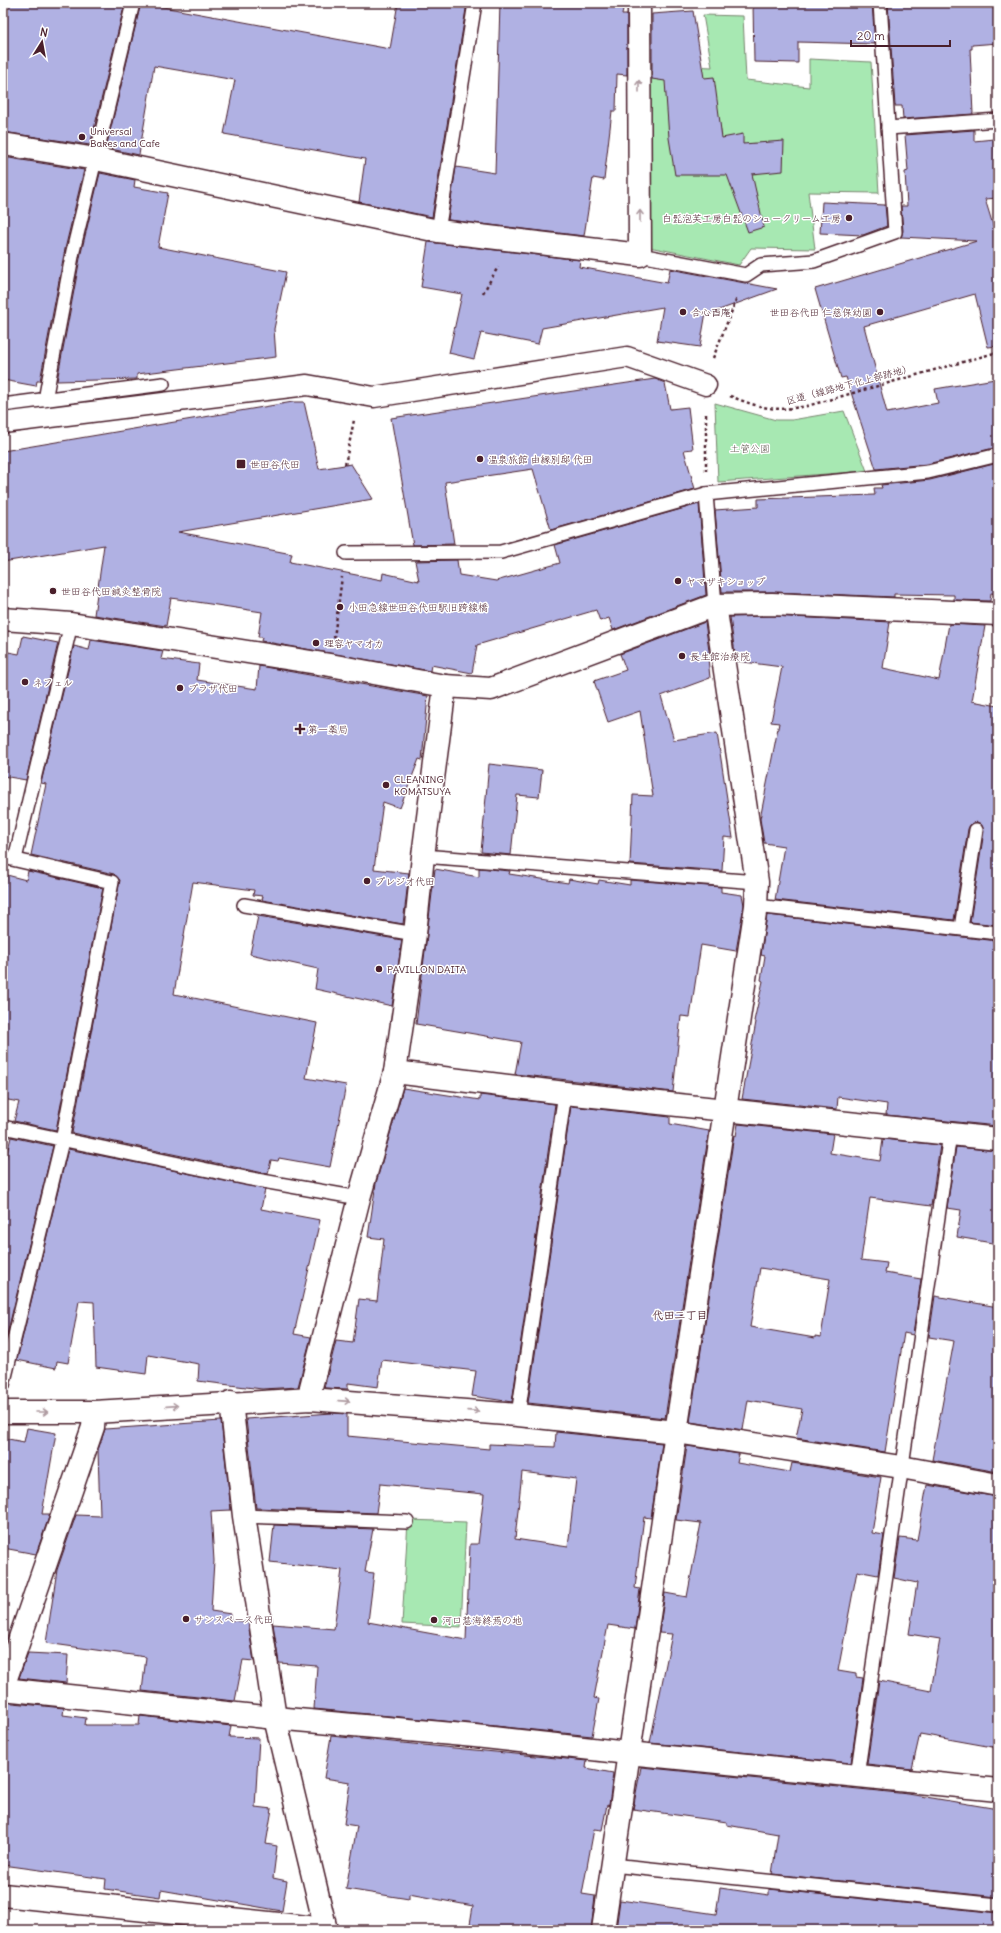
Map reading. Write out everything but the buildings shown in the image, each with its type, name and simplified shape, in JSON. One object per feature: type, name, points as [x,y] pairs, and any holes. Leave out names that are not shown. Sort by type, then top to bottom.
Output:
[{"type":"street","points":[[3,144],[96,159],[438,230],[640,255],[639,3]]},
{"type":"street","points":[[3,423],[307,385],[374,397],[627,357],[706,385]]},
{"type":"street","points":[[3,619],[71,624],[330,664],[445,686],[491,689],[715,605],[772,604],[998,614]]},
{"type":"street","points":[[603,1930],[628,1753],[756,906],[757,882],[715,605]]},
{"type":"street","points":[[310,1399],[311,1387],[359,1198],[396,1072],[416,934],[423,856],[445,686]]},
{"type":"street","points":[[396,1072],[565,1093],[998,1139]]},
{"type":"street","points":[[3,1412],[94,1412],[231,1402],[310,1399],[518,1415],[676,1432],[901,1467],[998,1485]]},
{"type":"street","points":[[3,1895],[330,1930],[275,1718],[244,1516],[231,1402]]},
{"type":"street","points":[[94,1412],[93,1426],[3,1688],[275,1718],[475,1736],[998,1790]]},
{"type":"lane","points":[[45,400],[73,251],[133,3]]},
{"type":"lane","points":[[438,230],[475,3]]},
{"type":"lane","points":[[640,255],[746,275],[761,265],[814,261],[895,232],[880,3]]},
{"type":"lane","points":[[888,128],[998,120]]},
{"type":"lane","points":[[3,405],[163,384]]},
{"type":"lane","points":[[346,553],[501,552],[706,494],[928,472],[998,455]]},
{"type":"lane","points":[[706,494],[715,605]]},
{"type":"lane","points":[[3,1385],[62,1141],[112,882],[9,858],[71,624]]},
{"type":"lane","points":[[961,928],[976,830]]},
{"type":"lane","points":[[423,856],[757,882]]},
{"type":"lane","points":[[244,905],[416,934]]},
{"type":"lane","points":[[756,906],[998,933]]},
{"type":"lane","points":[[518,1415],[565,1093]]},
{"type":"lane","points":[[3,1127],[62,1141],[246,1178],[359,1198]]},
{"type":"lane","points":[[857,1776],[950,1134]]},
{"type":"lane","points":[[244,1516],[407,1522]]},
{"type":"lane","points":[[612,1865],[998,1905]]},
{"type":"path","name":"区道（線路地下化上部跡地）","points":[[706,385],[765,408],[783,410],[807,406],[998,352]]},
{"type":"path","points":[[345,465],[360,394]]},
{"type":"path","points":[[330,664],[346,553]]},
{"type":"green space","points":[[703,15],[743,16],[746,80],[809,87],[809,59],[871,62],[879,193],[808,192],[815,249],[751,248],[739,265],[649,247],[648,64],[712,67]]},
{"type":"green space","name":"土管公園","points":[[715,403],[776,420],[792,420],[844,411],[867,471],[718,482]]},
{"type":"green space","points":[[408,1520],[466,1522],[461,1627],[402,1624]]},
{"type":"place","name":"Universal Bakes and Cafe","points":[[82,137]]},
{"type":"place","name":"白髭泡芙工房白髭のシュークリーム工房","points":[[849,218]]},
{"type":"place","name":"合心酉庵","points":[[683,312]]},
{"type":"place","name":"世田谷代田 仁慈保幼園","points":[[880,312]]},
{"type":"place","name":"温泉旅館 由縁別邸 代田","points":[[480,459]]},
{"type":"place","name":"世田谷代田","points":[[241,464]]},
{"type":"place","name":"ヤマザキショップ","points":[[678,581]]},
{"type":"place","name":"世田谷代田鍼灸整骨院","points":[[53,591]]},
{"type":"place","name":"小田急線世田谷代田駅旧跨線橋","points":[[340,607]]},
{"type":"place","name":"理容ヤマオカ","points":[[316,643]]},
{"type":"place","name":"長生館治療院","points":[[682,656]]},
{"type":"place","name":"ネフェル","points":[[25,682]]},
{"type":"place","name":"プラザ代田","points":[[180,688]]},
{"type":"place","name":"第一薬局","points":[[300,729]]},
{"type":"place","name":"CLEANING KOMATSUYA","points":[[386,785]]},
{"type":"place","name":"プレジオ代田","points":[[367,881]]},
{"type":"place","name":"PAVILLON DAITA","points":[[379,969]]},
{"type":"place","name":"サンスペース代田","points":[[186,1619]]},
{"type":"place","name":"河口慧海終焉の地","points":[[434,1620]]},
{"type":"district","name":"代田二丁目","points":[[680,1315]]}]
